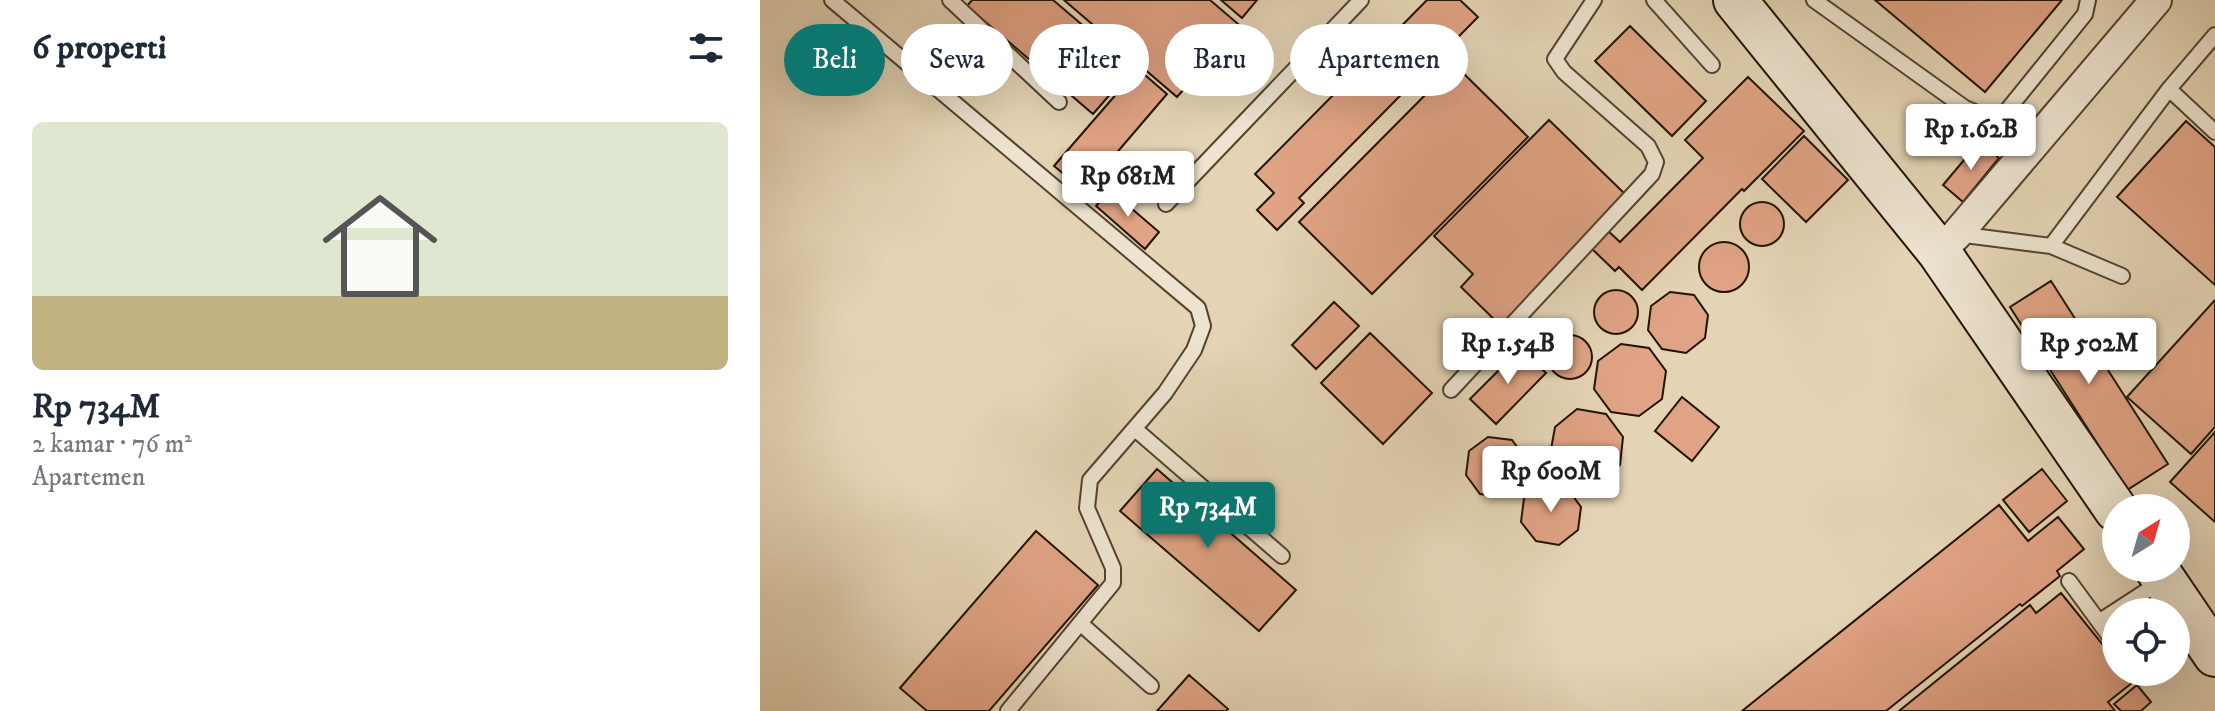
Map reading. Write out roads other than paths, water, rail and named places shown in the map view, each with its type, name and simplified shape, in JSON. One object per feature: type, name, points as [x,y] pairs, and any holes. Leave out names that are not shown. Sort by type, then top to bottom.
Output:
[{"type":"street","points":[[1735,0],[1948,243],[2106,494]]},
{"type":"street","points":[[1948,243],[2156,0]]},
{"type":"street","points":[[2166,582],[2214,652]]},
{"type":"lane","points":[[832,0],[1198,308],[1203,326],[1194,350],[1165,393],[1090,480],[1087,508],[1113,568],[1113,583],[1008,711]]},
{"type":"lane","points":[[950,0],[1059,102]]},
{"type":"lane","points":[[1166,204],[1361,0]]},
{"type":"lane","points":[[1451,390],[1652,174],[1656,162],[1648,146],[1564,72],[1555,59],[1594,0]]},
{"type":"lane","points":[[1654,0],[1712,65]]},
{"type":"lane","points":[[1814,0],[1965,108],[1987,117],[2005,113],[2085,14],[2088,0]]},
{"type":"lane","points":[[2051,246],[2169,89],[2215,35]]},
{"type":"lane","points":[[2169,89],[2215,132]]},
{"type":"lane","points":[[1948,243],[2051,246],[2122,276]]},
{"type":"lane","points":[[1135,429],[1282,556]]},
{"type":"lane","points":[[2069,581],[2102,624]]},
{"type":"lane","points":[[2100,621],[2150,582]]},
{"type":"lane","points":[[1080,623],[1151,686]]}]
